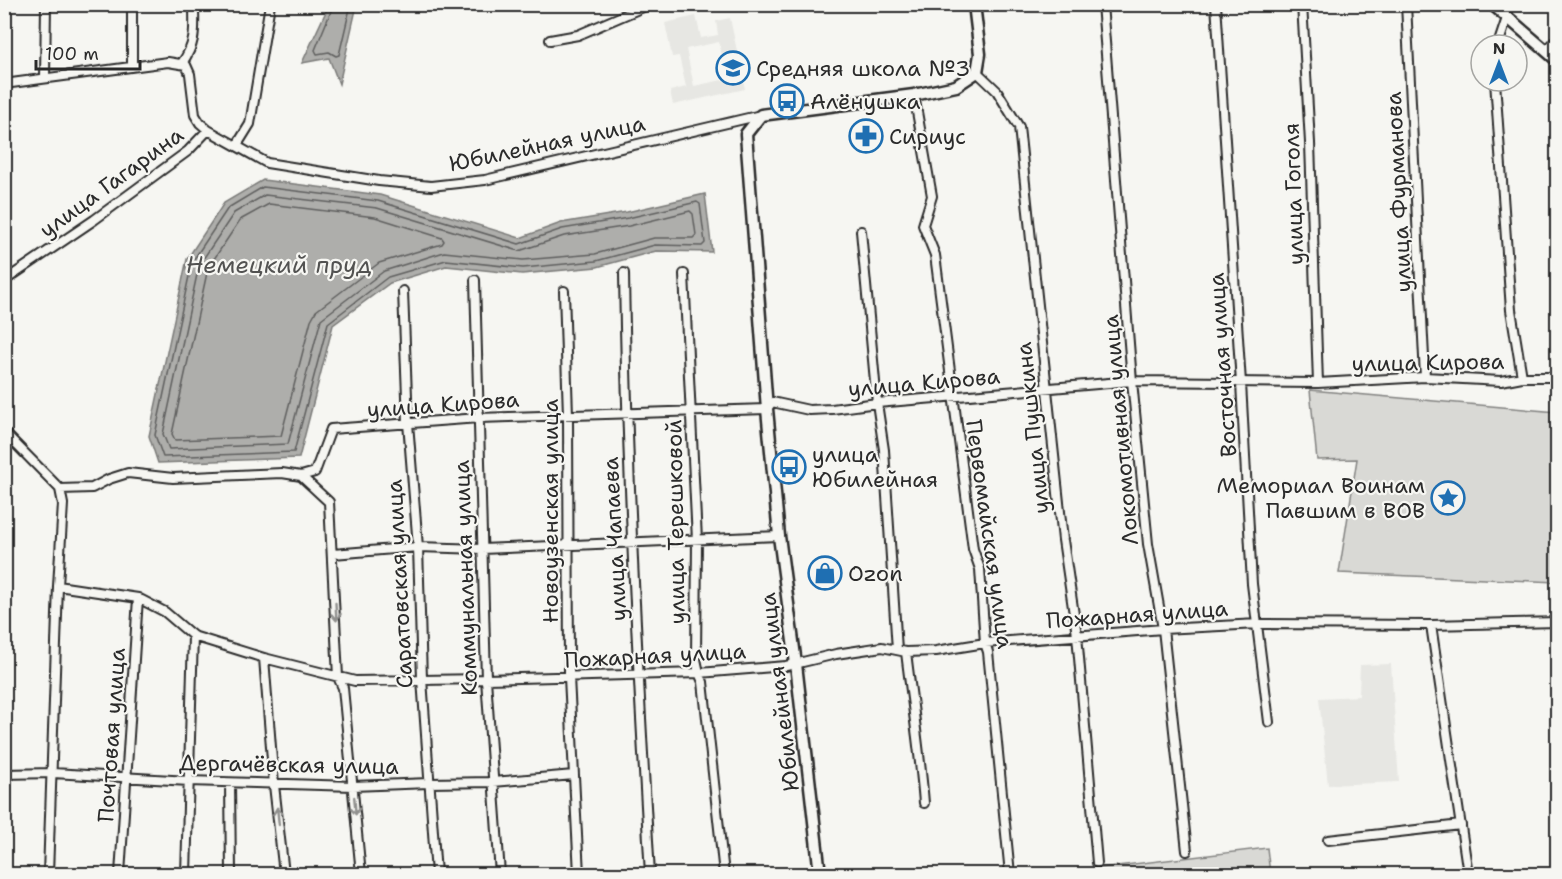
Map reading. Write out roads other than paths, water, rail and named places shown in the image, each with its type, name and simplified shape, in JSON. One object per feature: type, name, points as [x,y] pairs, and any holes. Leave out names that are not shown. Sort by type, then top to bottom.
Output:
[{"type":"main road","points":[[974,4],[980,54],[977,72]]},
{"type":"main road","points":[[1492,4],[1557,61]]},
{"type":"main road","name":"Юбилейная улица","points":[[820,874],[779,536],[746,134],[761,115],[914,96],[956,86],[977,72]]},
{"type":"street","points":[[45,78],[46,4]]},
{"type":"street","points":[[132,4],[132,67]]},
{"type":"street","points":[[182,63],[191,50],[194,35],[194,4]]},
{"type":"street","points":[[237,145],[250,124],[270,4]]},
{"type":"street","points":[[550,40],[578,35],[650,4]]},
{"type":"street","name":"Локомотивная улица","points":[[1102,4],[1132,381],[1148,544],[1163,629],[1187,851]]},
{"type":"street","name":"Восточная улица","points":[[1216,4],[1252,584],[1269,722]]},
{"type":"street","name":"улица Гоголя","points":[[1302,4],[1310,143],[1318,383]]},
{"type":"street","name":"улица Фурманова","points":[[1406,4],[1425,377]]},
{"type":"street","points":[[1502,33],[1507,18]]},
{"type":"street","points":[[1546,51],[1557,38]]},
{"type":"street","points":[[4,84],[168,62],[182,63],[186,65],[190,74],[195,115],[208,130]]},
{"type":"street","name":"улица Пушкина","points":[[977,72],[998,91],[1019,128],[1063,540],[1077,635],[1096,863]]},
{"type":"street","points":[[1496,93],[1511,310],[1522,376]]},
{"type":"street","name":"Первомайская улица","points":[[914,96],[932,196],[923,225],[935,255],[973,549],[980,569],[985,643],[988,652],[1010,874]]},
{"type":"street","name":"Юбилейная улица","points":[[208,130],[267,163],[380,181],[431,186],[485,180],[761,115]]},
{"type":"street","name":"улица Гагарина","points":[[4,281],[188,152],[208,130]]},
{"type":"street","points":[[861,231],[877,403],[884,450],[897,650]]},
{"type":"street","name":"улица Чапаева","points":[[624,273],[626,414],[650,874]]},
{"type":"street","name":"улица Терешковой","points":[[684,274],[697,540],[696,659],[703,682],[723,874]]},
{"type":"street","name":"Коммунальная улица","points":[[475,280],[486,679],[500,874]]},
{"type":"street","name":"Саратовская улица","points":[[403,291],[408,423],[418,547],[422,679],[436,874]]},
{"type":"street","name":"Новоузенская улица","points":[[564,291],[568,415],[569,677],[579,874]]},
{"type":"street","name":"улица Кирова","points":[[301,476],[315,472],[331,429],[408,423],[478,418],[767,409],[772,402],[809,410],[832,409],[1132,381],[1318,383],[1425,377],[1501,381],[1522,376],[1552,378],[1557,382]]},
{"type":"street","points":[[4,432],[60,489],[63,504],[48,874]]},
{"type":"street","points":[[60,489],[92,488],[128,473],[173,478],[282,473],[301,476],[329,502],[339,677],[343,688],[361,874]]},
{"type":"street","points":[[333,554],[418,547],[482,549],[779,536]]},
{"type":"street","name":"Пожарная улица","points":[[58,586],[138,598],[165,612],[193,636],[264,658],[355,681],[699,673],[796,664],[836,654],[882,647],[906,652],[936,651],[985,643],[1077,635],[1258,624],[1431,625],[1557,622]]},
{"type":"street","name":"Почтовая улица","points":[[120,874],[138,598]]},
{"type":"street","points":[[1431,625],[1468,874]]},
{"type":"street","points":[[186,874],[193,636]]},
{"type":"street","points":[[906,652],[915,729],[919,744],[924,803]]},
{"type":"street","points":[[264,658],[284,874]]},
{"type":"street","name":"Дергачёвская улица","points":[[4,774],[53,773],[274,785],[353,786],[493,782],[574,775]]},
{"type":"street","points":[[230,783],[231,874]]},
{"type":"street","points":[[1328,840],[1461,825]]},
{"type":"water","points":[[329,5],[357,5],[339,84],[329,58],[302,63]]},
{"type":"water","name":"Немецкий пруд","points":[[263,180],[380,195],[520,238],[561,223],[627,212],[705,194],[712,252],[656,251],[597,267],[522,274],[446,266],[390,283],[333,325],[299,458],[158,463],[149,436],[187,259],[224,203]]},
{"type":"place","name":"Средняя школа №3","points":[[733,68]]},
{"type":"place","name":"Алёнушка","points":[[787,101]]},
{"type":"place","name":"Сириус","points":[[866,136]]},
{"type":"place","name":"улица Юбилейная","points":[[789,467]]},
{"type":"place","name":"Мемориал Воинам Павшим в ВОВ","points":[[1448,498]]},
{"type":"place","name":"Ozon","points":[[825,573]]}]
